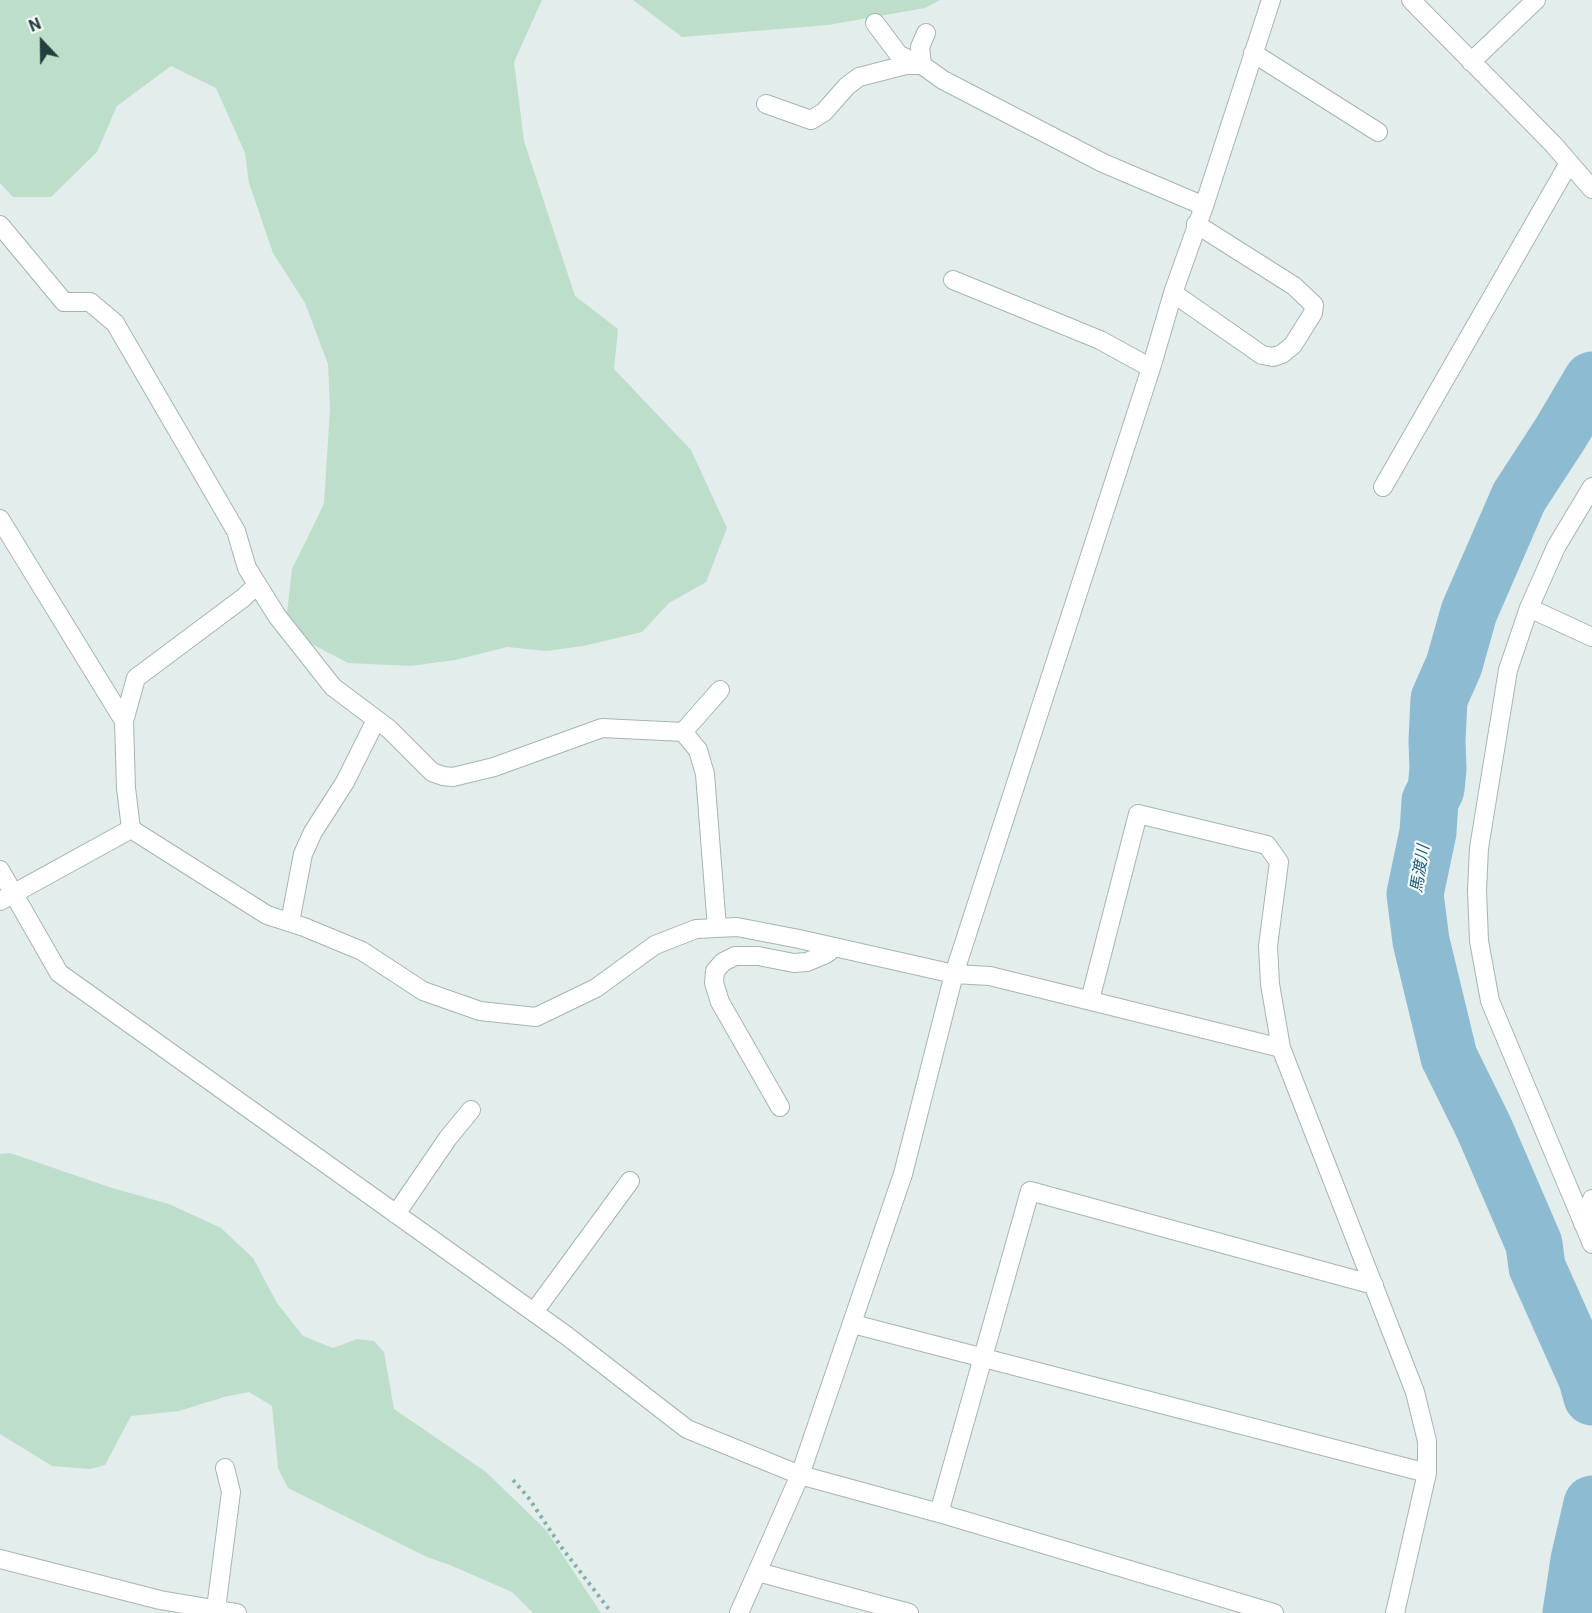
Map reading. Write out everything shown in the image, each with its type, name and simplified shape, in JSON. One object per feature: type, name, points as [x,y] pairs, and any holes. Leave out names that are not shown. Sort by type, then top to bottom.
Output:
[{"type":"street","points":[[739,1613],[800,1475],[903,1174],[954,974],[1151,368],[1173,293],[1204,206],[1271,0]]},
{"type":"street","points":[[1411,0],[1553,144],[1592,189]]},
{"type":"street","points":[[1471,62],[1536,0]]},
{"type":"street","points":[[875,23],[899,55],[922,64],[943,80],[1103,163],[1204,206]]},
{"type":"street","points":[[922,64],[920,47],[926,33]]},
{"type":"street","points":[[1253,53],[1378,132]]},
{"type":"street","points":[[766,104],[811,120],[824,112],[847,86],[859,77],[906,65],[922,64]]},
{"type":"street","points":[[1383,487],[1569,163]]},
{"type":"street","points":[[1173,293],[1262,355],[1273,357],[1282,354],[1293,345],[1313,313],[1314,305],[1294,286],[1196,224]]},
{"type":"street","points":[[3,233],[64,302],[90,302],[115,323],[236,531],[247,568],[277,616],[333,687],[389,729],[432,772],[453,777],[495,767],[602,728],[683,732],[698,750],[705,774],[717,928]]},
{"type":"street","points":[[953,280],[1100,340],[1151,368]]},
{"type":"street","points":[[1592,487],[1556,547],[1529,608],[1508,670],[1479,848],[1477,890],[1479,941],[1490,1001],[1588,1224],[1592,1244]]},
{"type":"street","points":[[0,519],[124,721]]},
{"type":"street","points":[[131,829],[126,788],[124,721],[136,678],[257,585]]},
{"type":"street","points":[[1529,608],[1592,637]]},
{"type":"street","points":[[683,732],[720,690]]},
{"type":"street","points":[[290,922],[303,854],[313,832],[345,782],[376,720]]},
{"type":"street","points":[[1090,1000],[1138,814],[1267,845],[1279,862],[1268,946],[1270,984],[1281,1048],[1415,1392],[1427,1441],[1427,1473],[1395,1613]]},
{"type":"street","points":[[131,829],[267,915],[362,951],[423,991],[480,1011],[536,1017],[596,988],[655,945],[696,929],[737,927],[954,974],[990,976],[1281,1048]]},
{"type":"street","points":[[7,897],[131,829]]},
{"type":"street","points":[[0,870],[7,897],[59,973],[534,1312],[687,1429],[800,1475],[939,1513],[1274,1613]]},
{"type":"street","points":[[780,1107],[720,1002],[714,983],[715,971],[723,962],[735,956],[758,956],[794,963],[807,962],[826,954],[835,947]]},
{"type":"street","points":[[396,1214],[448,1138],[471,1110]]},
{"type":"street","points":[[534,1312],[630,1181]]},
{"type":"street","points":[[939,1513],[1030,1191],[1374,1285]]},
{"type":"street","points":[[1588,1224],[1592,1198]]},
{"type":"street","points":[[853,1324],[1427,1473]]},
{"type":"street","points":[[216,1609],[231,1492],[225,1468]]},
{"type":"street","points":[[0,1559],[160,1600],[237,1613]]},
{"type":"street","points":[[758,1572],[909,1613]]},
{"type":"path","points":[[513,1480],[528,1497],[562,1548],[611,1612]]},
{"type":"green space","points":[[0,0],[542,0],[514,62],[524,141],[575,296],[618,329],[614,369],[691,450],[727,528],[706,582],[669,603],[642,632],[583,646],[547,651],[507,647],[455,660],[410,666],[348,663],[285,630],[292,569],[324,504],[330,409],[328,364],[305,303],[273,253],[249,183],[245,153],[216,88],[171,66],[117,106],[97,152],[51,197],[13,197],[0,183]]},
{"type":"green space","points":[[633,0],[940,0],[925,8],[828,25],[682,37]]},
{"type":"green space","points":[[10,1153],[112,1188],[169,1204],[221,1228],[253,1258],[277,1303],[303,1336],[333,1348],[357,1339],[374,1341],[384,1352],[394,1409],[486,1472],[546,1530],[601,1613],[533,1613],[512,1592],[427,1557],[288,1488],[278,1468],[272,1406],[249,1392],[179,1411],[131,1416],[105,1465],[90,1469],[52,1466],[0,1434],[0,1154]]},
{"type":"waterway","name":"馬渡川","points":[[1592,380],[1519,497],[1469,612],[1454,665],[1439,699],[1436,789],[1430,801],[1428,832],[1415,894],[1421,941],[1449,1057],[1484,1128],[1534,1244],[1537,1267],[1587,1379],[1592,1397]]},
{"type":"waterway","name":"馬渡川","points":[[1571,1613],[1579,1560],[1592,1504]]}]
